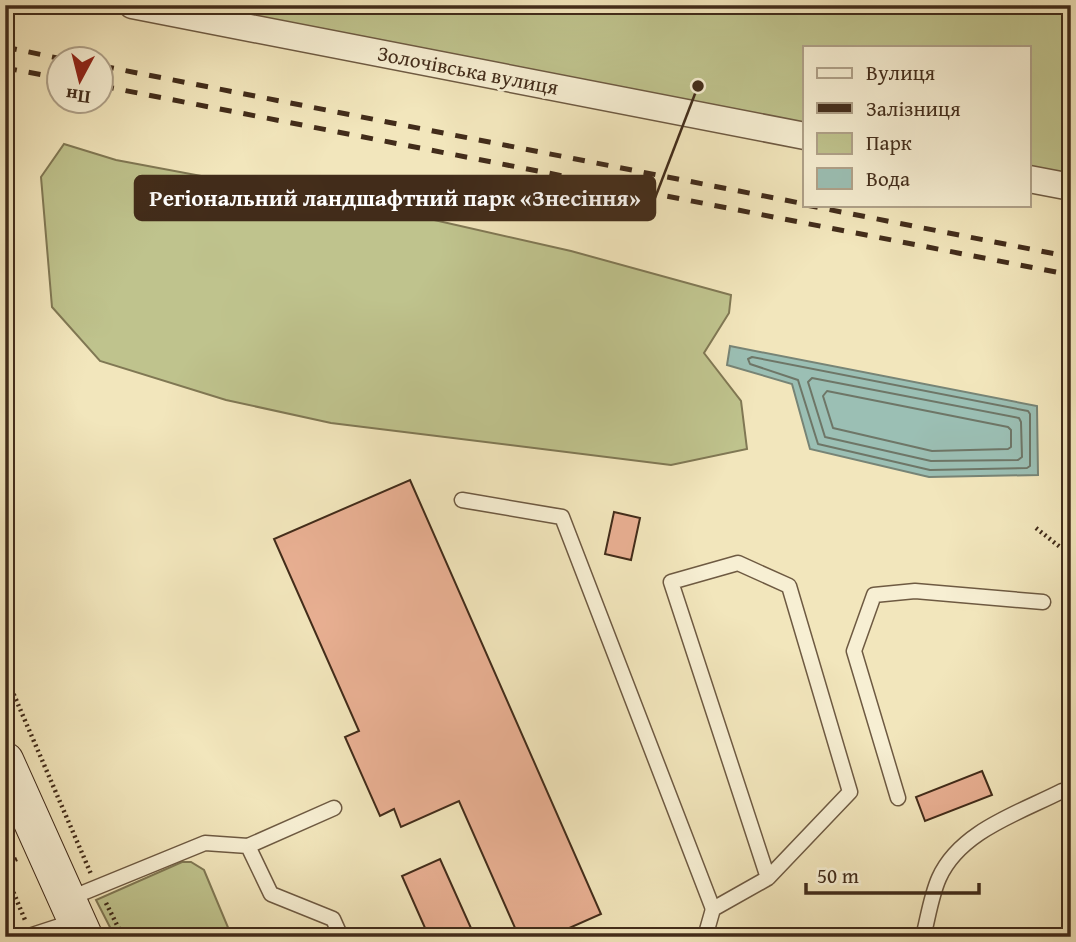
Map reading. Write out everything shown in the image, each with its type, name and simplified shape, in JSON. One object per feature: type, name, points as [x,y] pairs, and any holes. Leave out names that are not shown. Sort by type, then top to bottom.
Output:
[{"type":"main road","points":[[5,761],[81,911]]},
{"type":"street","name":"Золочівська вулиця","points":[[132,5],[803,136]]},
{"type":"street","points":[[1030,179],[1071,187]]},
{"type":"lane","points":[[462,500],[562,517],[713,909],[705,937]]},
{"type":"lane","points":[[713,909],[768,878],[850,792],[789,586],[738,563],[671,582],[768,878]]},
{"type":"lane","points":[[898,798],[854,651],[874,595],[915,591],[1043,602]]},
{"type":"lane","points":[[923,937],[939,879],[950,859],[972,836],[1062,791]]},
{"type":"lane","points":[[26,937],[81,911],[205,843],[248,846],[334,808]]},
{"type":"lane","points":[[248,846],[271,894],[333,919],[341,937]]},
{"type":"path","points":[[1036,528],[1060,547],[1071,550]]},
{"type":"path","points":[[5,674],[81,911],[123,937]]},
{"type":"path","points":[[5,872],[25,920]]},
{"type":"green space","points":[[166,5],[1071,5],[1071,176],[1030,167],[1030,46],[803,46],[803,125]]},
{"type":"green space","points":[[64,144],[116,160],[421,217],[571,251],[731,295],[729,313],[704,353],[741,401],[747,449],[671,465],[331,423],[226,400],[100,361],[52,307],[41,177]]},
{"type":"green space","points":[[182,862],[191,862],[204,870],[232,937],[115,937],[96,900]]},
{"type":"water","points":[[730,346],[1037,406],[1038,475],[929,477],[810,449],[792,384],[727,365]]},
{"type":"building","points":[[410,480],[601,914],[549,937],[519,937],[459,801],[401,827],[394,809],[380,816],[345,737],[359,731],[274,539]]},
{"type":"building","points":[[614,512],[640,518],[631,560],[605,554]]},
{"type":"building","points":[[982,771],[992,795],[925,821],[916,797]]},
{"type":"building","points":[[440,859],[475,937],[429,937],[402,876]]},
{"type":"railway","points":[[5,47],[46,56]]},
{"type":"railway","points":[[5,68],[46,75]]},
{"type":"railway","points":[[116,69],[803,204]]},
{"type":"railway","points":[[116,89],[1071,275]]},
{"type":"railway","points":[[811,206],[1071,257]]},
{"type":"place","name":"Регіональний ландшафтний парк «Знесіння»","points":[[698,86]]}]
